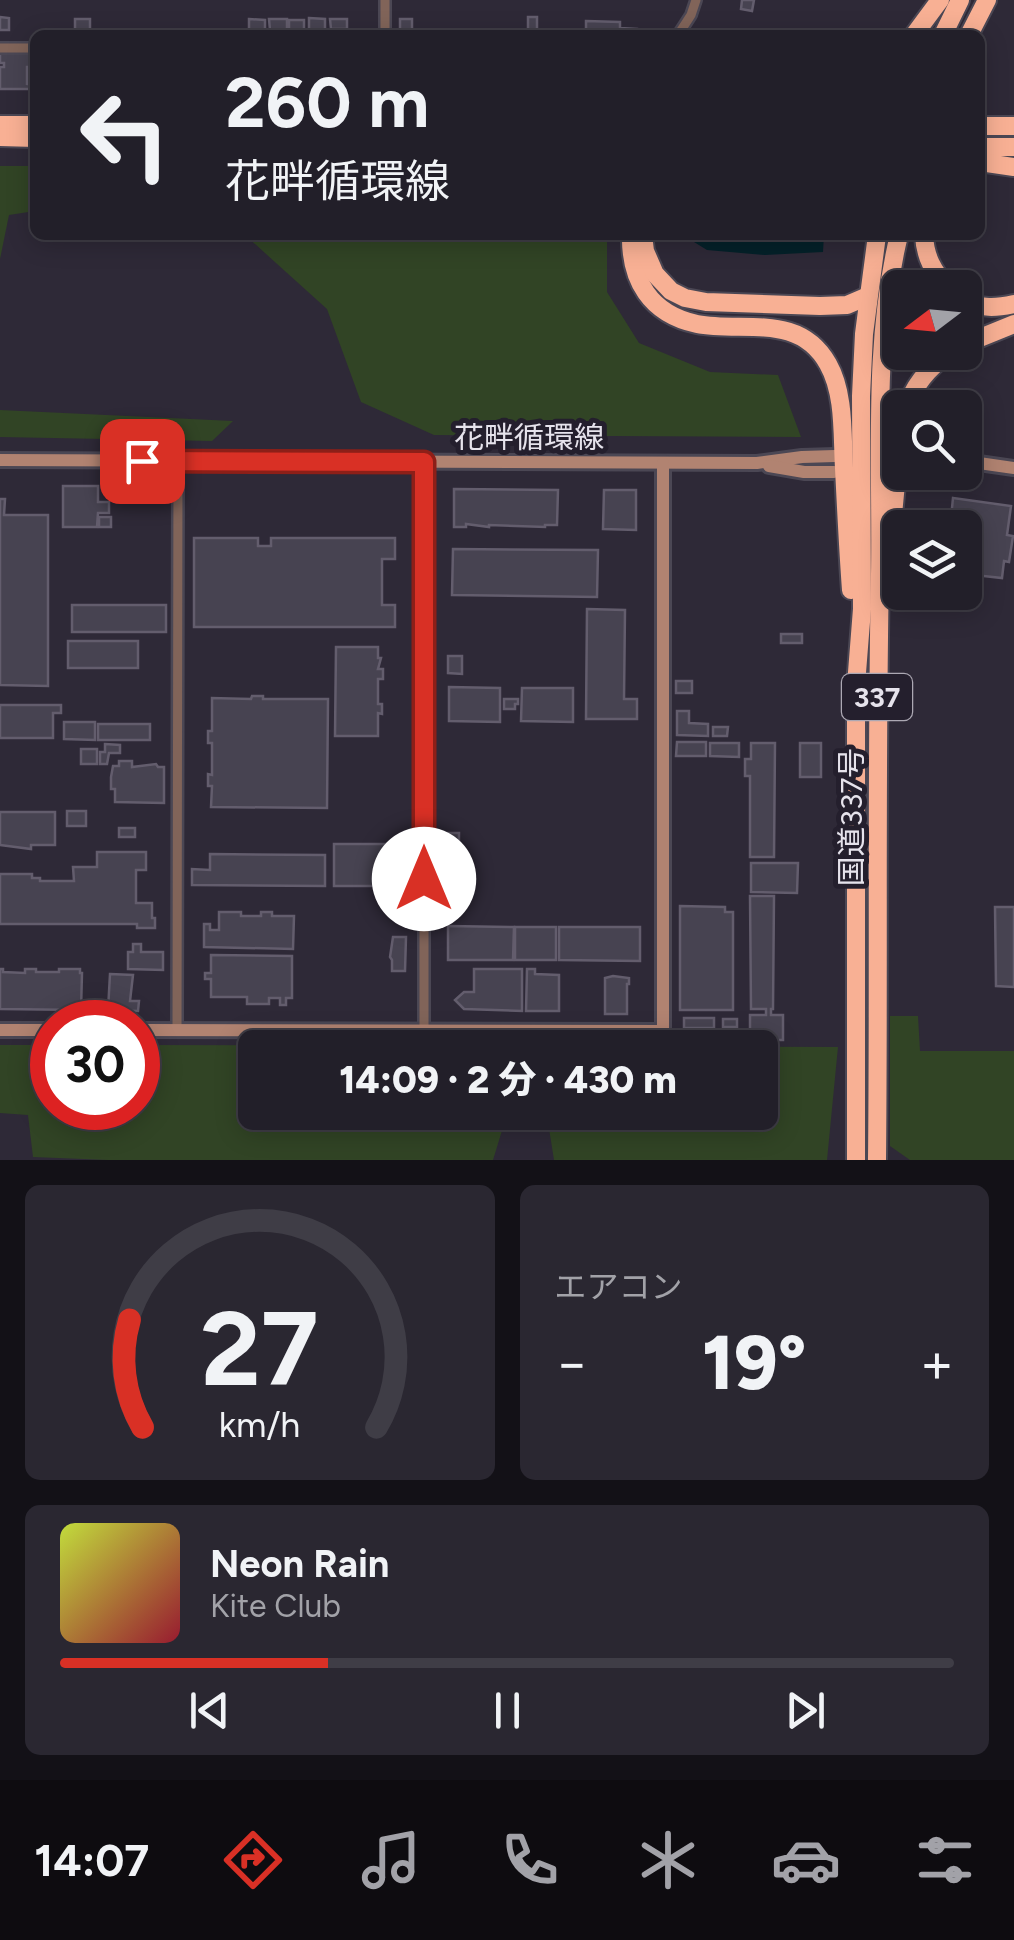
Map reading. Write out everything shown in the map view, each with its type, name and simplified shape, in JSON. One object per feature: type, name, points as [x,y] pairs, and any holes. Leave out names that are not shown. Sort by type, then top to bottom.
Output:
[{"type":"highway","points":[[918,30],[940,0]]},
{"type":"highway","points":[[945,30],[960,0]]},
{"type":"highway","points":[[972,30],[987,0]]},
{"type":"highway","points":[[0,125],[30,125]]},
{"type":"highway","points":[[985,126],[1014,126]]},
{"type":"highway","points":[[0,138],[30,138]]},
{"type":"highway","points":[[985,147],[1014,147]]},
{"type":"highway","points":[[985,163],[1014,168]]},
{"type":"highway","points":[[630,240],[636,277],[650,298],[668,313],[697,324],[776,328],[806,339],[828,363],[840,399],[856,685]]},
{"type":"highway","points":[[644,240],[655,274],[670,291],[685,298],[820,306],[847,304],[868,296]]},
{"type":"highway","name":"国道337号","points":[[856,1160],[856,685],[862,609],[861,396],[875,240]]},
{"type":"highway","name":"国道337号","points":[[877,1160],[877,678],[883,348],[897,240]]},
{"type":"highway","points":[[924,240],[933,270]]},
{"type":"highway","points":[[982,305],[996,308],[1014,304]]},
{"type":"highway","points":[[982,337],[1014,324]]},
{"type":"highway","points":[[877,678],[895,490]]},
{"type":"street","points":[[385,0],[385,30]]},
{"type":"street","points":[[681,30],[696,0]]},
{"type":"street","points":[[0,48],[30,48]]},
{"type":"street","name":"花畔循環線","points":[[757,464],[835,456]]},
{"type":"street","name":"花畔循環線","points":[[0,460],[757,464],[804,472],[834,472]]},
{"type":"street","points":[[177,1030],[178,461]]},
{"type":"street","points":[[424,462],[424,1030]]},
{"type":"street","points":[[662,1030],[663,463]]},
{"type":"street","points":[[982,464],[1014,468]]},
{"type":"street","points":[[0,1030],[30,1030]]},
{"type":"street","points":[[160,1030],[238,1030]]},
{"type":"green space","points":[[0,166],[30,166],[30,212],[9,215],[0,259]]},
{"type":"green space","points":[[251,240],[607,240],[607,292],[639,343],[710,372],[778,375],[801,437],[434,435],[361,402],[327,309]]},
{"type":"green space","points":[[0,410],[233,421],[212,441],[0,437]]},
{"type":"green space","points":[[890,1016],[918,1016],[920,1051],[1014,1051],[1014,1160],[910,1160],[890,1146]]},
{"type":"green space","points":[[0,1045],[30,1045],[30,1130],[160,1130],[160,1045],[238,1045],[238,1130],[502,1130],[493,1160],[108,1160],[33,1157],[28,1115],[0,1113]]},
{"type":"green space","points":[[778,1047],[838,1047],[827,1160],[554,1160],[549,1130],[778,1130]]},
{"type":"water","points":[[824,240],[823,252],[765,255],[707,250],[694,242]]},
{"type":"building","points":[[742,0],[754,0],[752,11],[741,9]]},
{"type":"building","points":[[0,17],[9,18],[9,30],[0,30]]},
{"type":"building","points":[[528,17],[537,17],[537,30],[528,30]]},
{"type":"building","points":[[309,18],[325,19],[325,30],[309,30]]},
{"type":"building","points":[[75,19],[90,19],[90,30],[75,30]]},
{"type":"building","points":[[249,19],[265,20],[265,30],[249,30]]},
{"type":"building","points":[[269,19],[287,19],[287,30],[270,30]]},
{"type":"building","points":[[330,19],[347,19],[347,29],[331,29]]},
{"type":"building","points":[[400,19],[412,19],[412,30],[400,30]]},
{"type":"building","points":[[289,20],[304,20],[304,30],[289,30]]},
{"type":"building","points":[[586,21],[620,22],[620,28],[637,29],[637,30],[586,30]]},
{"type":"building","points":[[0,52],[30,53],[27,84],[30,89],[0,89],[0,67],[4,63],[0,63]]},
{"type":"building","points":[[63,486],[98,486],[98,502],[109,502],[109,513],[98,513],[97,527],[63,527]]},
{"type":"building","points":[[454,489],[558,490],[557,525],[454,527]]},
{"type":"building","points":[[604,490],[636,490],[636,530],[603,529]]},
{"type":"building","points":[[953,498],[1011,506],[1007,535],[1013,536],[1002,578],[982,576],[982,510],[952,510]]},
{"type":"building","points":[[0,499],[5,499],[4,515],[48,515],[48,686],[0,685]]},
{"type":"building","points":[[99,517],[111,517],[111,527],[99,527]]},
{"type":"building","points":[[194,538],[258,538],[258,546],[271,546],[271,538],[395,538],[395,559],[382,559],[382,605],[395,605],[395,627],[194,627]]},
{"type":"building","points":[[453,549],[598,550],[597,597],[452,595]]},
{"type":"building","points":[[72,605],[166,605],[166,632],[72,632]]},
{"type":"building","points":[[587,609],[625,610],[624,699],[637,699],[637,719],[586,719]]},
{"type":"building","points":[[781,634],[802,634],[802,643],[781,643]]},
{"type":"building","points":[[68,641],[138,641],[138,668],[68,668]]},
{"type":"building","points":[[336,647],[378,647],[378,669],[383,669],[383,679],[378,679],[382,714],[378,713],[378,736],[335,736]]},
{"type":"building","points":[[448,656],[462,656],[462,674],[448,673]]},
{"type":"building","points":[[676,681],[692,681],[692,693],[676,693]]},
{"type":"building","points":[[449,687],[500,688],[500,722],[449,721]]},
{"type":"building","points":[[522,688],[573,688],[573,722],[521,721]]},
{"type":"building","points":[[212,698],[328,699],[327,808],[211,807],[208,774],[212,775],[212,743],[208,743],[208,731],[212,731]]},
{"type":"building","points":[[504,699],[518,699],[515,709],[504,709]]},
{"type":"building","points":[[0,705],[61,705],[61,713],[53,713],[53,738],[0,738]]},
{"type":"building","points":[[677,711],[689,711],[689,723],[708,724],[708,736],[677,735]]},
{"type":"building","points":[[64,722],[95,722],[95,740],[64,739]]},
{"type":"building","points":[[98,724],[150,724],[150,740],[98,740]]},
{"type":"building","points":[[713,727],[728,727],[727,736],[713,736]]},
{"type":"building","points":[[677,742],[706,742],[706,756],[676,756]]},
{"type":"building","points":[[710,743],[739,743],[739,757],[710,756]]},
{"type":"building","points":[[751,743],[775,743],[774,857],[750,857],[750,776],[745,776],[745,759],[751,759]]},
{"type":"building","points":[[800,743],[821,743],[821,777],[800,777]]},
{"type":"building","points":[[105,744],[120,745],[120,753],[109,753],[107,764],[100,764],[100,752],[105,752]]},
{"type":"building","points":[[81,749],[97,749],[97,764],[81,764]]},
{"type":"building","points":[[119,761],[132,761],[132,767],[164,767],[164,803],[115,802],[111,777],[113,766],[119,766]]},
{"type":"building","points":[[67,811],[86,811],[86,826],[67,826]]},
{"type":"building","points":[[0,812],[55,812],[55,845],[31,845],[31,849],[0,845]]},
{"type":"building","points":[[119,828],[135,828],[135,837],[119,837]]},
{"type":"building","points":[[442,833],[459,833],[459,866],[442,866]]},
{"type":"building","points":[[334,844],[388,844],[389,876],[383,876],[383,886],[334,886]]},
{"type":"building","points":[[97,852],[146,852],[146,870],[136,870],[136,903],[152,903],[155,928],[137,928],[137,924],[0,924],[0,874],[32,874],[32,878],[40,881],[74,881],[73,867],[97,867]]},
{"type":"building","points":[[210,854],[325,855],[325,886],[192,885],[192,869],[210,870]]},
{"type":"building","points":[[751,863],[798,863],[797,893],[751,892]]},
{"type":"building","points":[[750,896],[774,896],[771,1015],[783,1015],[783,1040],[778,1040],[778,1030],[750,1030],[750,1015],[766,1015],[766,1009],[751,1009]]},
{"type":"building","points":[[680,906],[725,907],[725,912],[733,912],[733,1010],[680,1010]]},
{"type":"building","points":[[995,907],[1014,907],[1014,987],[996,986]]},
{"type":"building","points":[[219,912],[294,916],[293,949],[204,947],[204,924],[210,924],[210,930],[219,930]]},
{"type":"building","points":[[448,926],[514,927],[513,960],[448,960]]},
{"type":"building","points":[[515,927],[556,927],[556,960],[515,960]]},
{"type":"building","points":[[559,927],[640,927],[640,961],[559,960]]},
{"type":"building","points":[[393,937],[406,937],[405,971],[392,971]]},
{"type":"building","points":[[133,944],[141,944],[141,952],[163,952],[163,970],[128,969],[128,952],[133,952]]},
{"type":"building","points":[[211,955],[292,956],[292,998],[286,998],[286,1005],[280,1005],[280,998],[269,998],[269,1004],[247,1004],[247,997],[211,997],[211,979],[205,979],[205,973],[211,973]]},
{"type":"building","points":[[0,969],[25,973],[25,969],[80,969],[82,973],[81,1000],[30,1000],[30,1009],[0,1009]]},
{"type":"building","points":[[474,969],[522,969],[522,1011],[464,1009],[455,1000],[464,992],[474,992]]},
{"type":"building","points":[[527,969],[535,969],[535,974],[559,975],[559,1011],[526,1011]]},
{"type":"building","points":[[110,974],[133,975],[130,1000],[109,1000]]},
{"type":"building","points":[[605,978],[629,978],[627,1014],[605,1014]]},
{"type":"building","points":[[684,1018],[714,1018],[714,1028],[684,1028]]},
{"type":"building","points":[[723,1019],[737,1019],[737,1027],[723,1027]]},
{"type":"route","points":[[142,461],[424,462],[424,879]]}]
